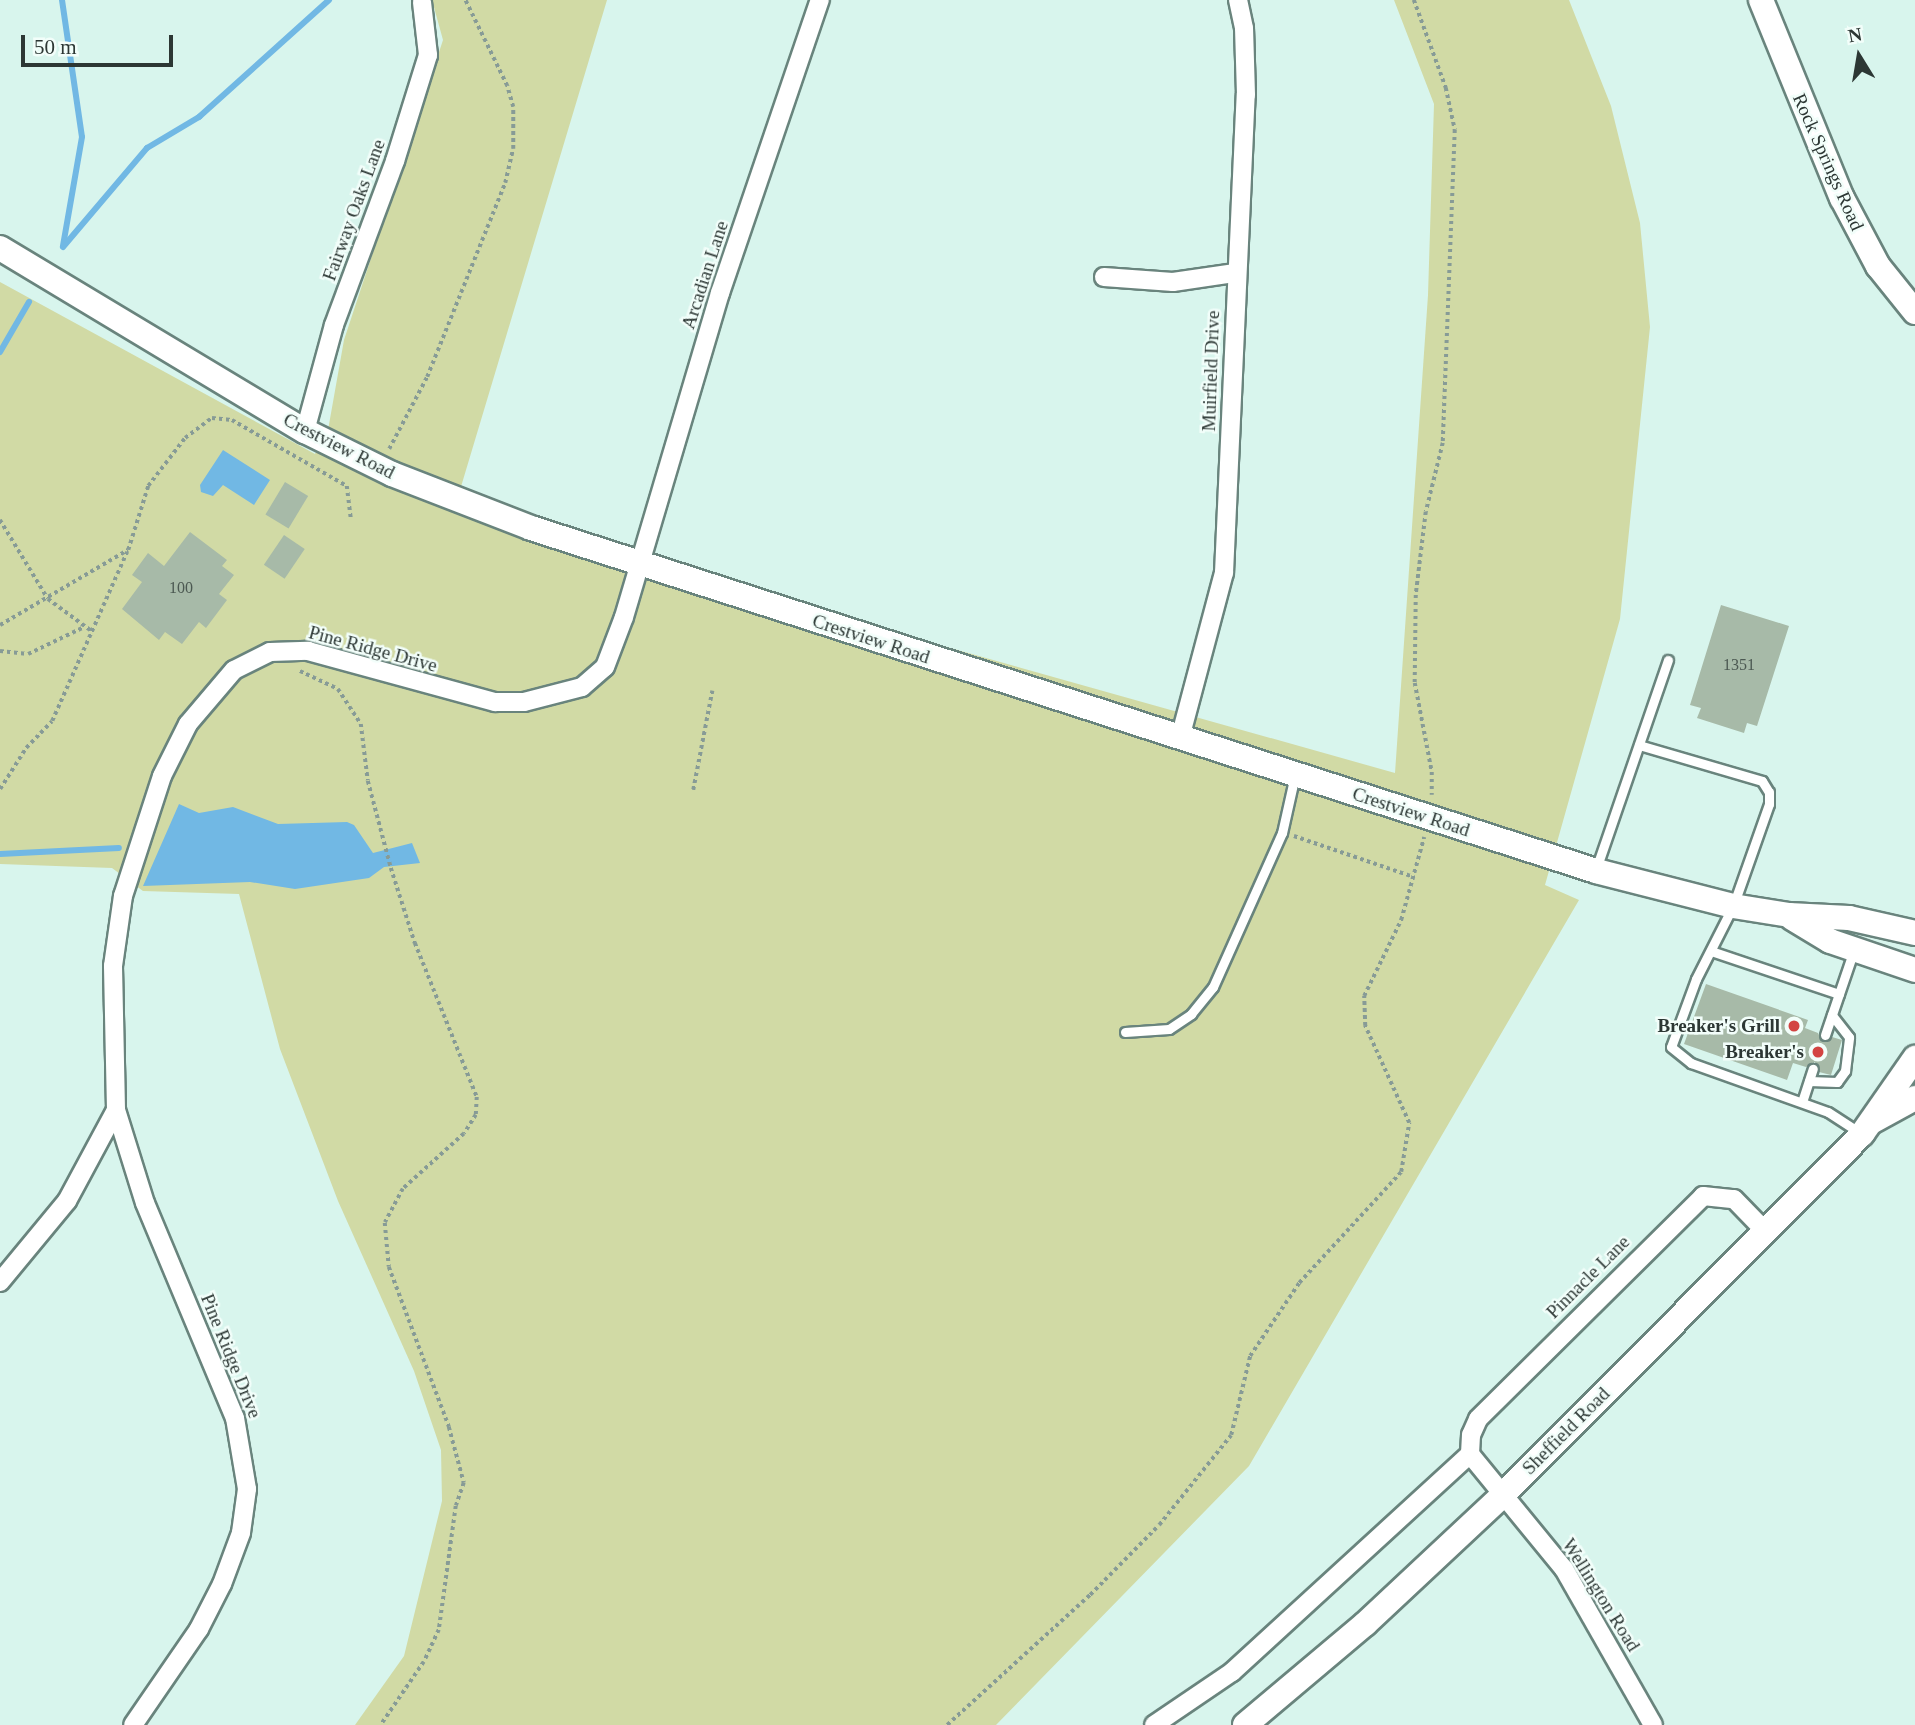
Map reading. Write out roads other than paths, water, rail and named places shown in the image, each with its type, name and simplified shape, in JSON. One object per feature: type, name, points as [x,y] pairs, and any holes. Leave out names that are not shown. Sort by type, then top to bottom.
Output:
[{"type":"street","name":"Arcadian Lane","points":[[639,565],[720,293],[820,0]]},
{"type":"street","name":"Muirfield Drive","points":[[1180,738],[1224,573],[1235,272],[1246,95],[1244,28],[1238,0]]},
{"type":"street","name":"Rock Springs Road","points":[[1761,0],[1853,221],[1878,266],[1915,312]]},
{"type":"street","name":"Fairway Oaks Lane","points":[[305,430],[334,324],[395,161],[428,55],[422,2]]},
{"type":"street","name":"Crestview Road","points":[[0,248],[305,430],[373,465],[469,506],[639,565],[1595,871],[1733,906],[1789,915],[1849,918],[1915,933]]},
{"type":"street","points":[[1104,277],[1173,282],[1235,272]]},
{"type":"street","name":"Pine Ridge Drive","points":[[133,1725],[199,1629],[222,1584],[241,1533],[247,1489],[235,1418],[147,1209],[116,1110],[113,966],[123,896],[162,776],[188,724],[216,688],[251,658],[288,650],[308,651],[495,702],[555,697],[582,687],[605,667],[639,565]]},
{"type":"street","name":"Crestview Road","points":[[1789,915],[1854,949],[1915,970]]},
{"type":"street","name":"Sheffield Road","points":[[1867,1127],[1890,1087],[1915,1058]]},
{"type":"street","name":"Sheffield Road","points":[[1245,1725],[1366,1625],[1504,1494],[1867,1127],[1915,1098]]},
{"type":"street","name":"Pine Ridge Drive","points":[[0,1282],[67,1201],[116,1110]]},
{"type":"street","name":"Pinnacle Lane","points":[[1470,1454],[1478,1419],[1703,1196],[1734,1199],[1765,1231]]},
{"type":"street","points":[[1154,1725],[1232,1672],[1470,1454],[1504,1494]]},
{"type":"street","name":"Wellington Road","points":[[1504,1494],[1564,1569],[1653,1725]]},
{"type":"lane","points":[[1595,871],[1668,660]]},
{"type":"lane","points":[[1639,745],[1762,781],[1769,792],[1769,804],[1733,906],[1671,1046],[1690,1063],[1867,1127]]},
{"type":"lane","points":[[1125,1031],[1169,1029],[1191,1014],[1213,987],[1282,833],[1295,775]]},
{"type":"lane","points":[[1825,1035],[1854,949]]},
{"type":"lane","points":[[1711,951],[1839,994]]},
{"type":"lane","points":[[1809,1082],[1837,1082],[1845,1071],[1849,1037],[1832,1015]]},
{"type":"lane","points":[[1802,1102],[1812,1069]]},
{"type":"water","points":[[223,450],[270,480],[254,505],[223,485],[213,496],[201,492],[200,485]]},
{"type":"water","points":[[179,804],[199,813],[233,807],[278,824],[347,822],[354,825],[373,853],[412,843],[420,863],[384,867],[369,878],[295,889],[250,882],[143,886]]},
{"type":"waterway","points":[[62,0],[82,137],[63,246]]},
{"type":"waterway","points":[[63,247],[147,148],[199,117],[329,0]]},
{"type":"waterway","points":[[0,352],[29,302]]},
{"type":"waterway","points":[[0,854],[119,848]]},
{"type":"place","name":"Breaker's Grill","points":[[1794,1026]]},
{"type":"place","name":"Breaker's","points":[[1818,1052]]}]
